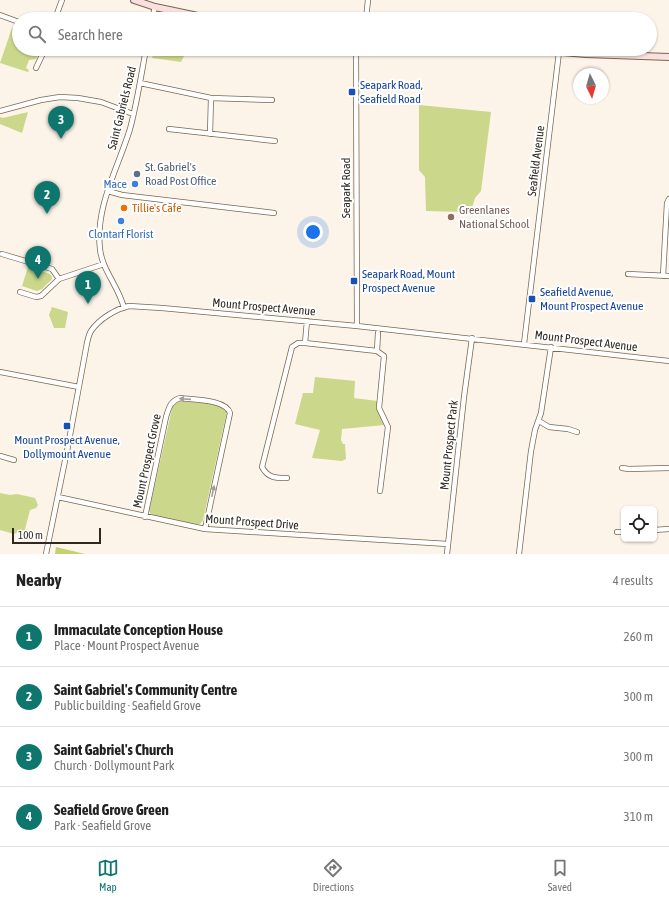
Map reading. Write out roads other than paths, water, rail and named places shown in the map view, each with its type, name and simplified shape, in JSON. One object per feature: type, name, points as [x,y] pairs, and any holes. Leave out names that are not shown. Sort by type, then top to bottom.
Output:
[{"type":"street","points":[[58,12],[62,0]]},
{"type":"street","points":[[134,0],[155,7],[179,12]]},
{"type":"street","points":[[367,12],[368,0]]},
{"type":"street","points":[[154,12],[155,7]]},
{"type":"street","points":[[0,15],[12,19]]},
{"type":"street","points":[[36,68],[42,56]]},
{"type":"street","name":"Saint Gabriels Road","points":[[124,308],[121,296],[104,264],[100,249],[99,233],[102,212],[108,190],[130,129],[145,56]]},
{"type":"street","name":"Seapark Road","points":[[356,56],[357,326]]},
{"type":"street","name":"Seafield Avenue","points":[[524,344],[559,56]]},
{"type":"street","points":[[647,56],[669,57]]},
{"type":"street","points":[[140,83],[211,98],[272,100]]},
{"type":"street","points":[[0,111],[41,100],[60,97],[101,102],[133,114]]},
{"type":"street","points":[[210,134],[211,98]]},
{"type":"street","points":[[169,129],[275,141]]},
{"type":"street","points":[[108,190],[122,195],[274,213]]},
{"type":"street","points":[[663,276],[667,203],[669,199]]},
{"type":"street","points":[[2,254],[52,269],[59,279]]},
{"type":"street","points":[[20,292],[36,297],[41,296],[59,279],[104,264]]},
{"type":"street","points":[[628,274],[669,276]]},
{"type":"street","name":"Mount Prospect Avenue","points":[[46,554],[87,343],[91,331],[108,315],[129,306],[357,326],[669,360]]},
{"type":"street","points":[[305,343],[307,321]]},
{"type":"street","points":[[377,351],[378,333]]},
{"type":"street","name":"Mount Prospect Park","points":[[447,554],[472,338]]},
{"type":"street","points":[[287,478],[271,478],[265,473],[262,467],[292,347],[298,343],[305,343],[377,351],[384,356],[380,408],[388,427],[380,491]]},
{"type":"street","points":[[519,554],[531,451],[535,430],[539,421],[551,347]]},
{"type":"street","points":[[0,372],[79,387]]},
{"type":"street","name":"Mount Prospect Grove","points":[[145,517],[170,404],[174,400],[180,398],[221,403],[229,410],[230,413],[205,529]]},
{"type":"street","points":[[539,421],[549,426],[577,432]]},
{"type":"street","points":[[0,456],[14,460]]},
{"type":"street","points":[[622,468],[669,468]]},
{"type":"street","name":"Mount Prospect Drive","points":[[58,497],[205,529],[448,544]]},
{"type":"street","points":[[657,530],[669,530]]},
{"type":"place","name":"Seapark Road, Seafield Road","points":[[352,92]]},
{"type":"place","name":"Saint Gabriel's Church","points":[[61,139]]},
{"type":"place","name":"St. Gabriel's Road Post Office","points":[[137,174]]},
{"type":"place","name":"Mace","points":[[135,184]]},
{"type":"place","name":"Tillie's Cafe","points":[[124,208]]},
{"type":"place","name":"Saint Gabriel's Community Centre","points":[[47,214]]},
{"type":"place","name":"Greenlanes National School","points":[[451,217]]},
{"type":"place","name":"Clontarf Florist","points":[[121,221]]},
{"type":"place","name":"Seafield Grove Green","points":[[38,279]]},
{"type":"place","name":"Seapark Road, Mount Prospect Avenue","points":[[354,281]]},
{"type":"place","name":"Seafield Avenue, Mount Prospect Avenue","points":[[532,299]]},
{"type":"place","name":"Immaculate Conception House","points":[[88,304]]},
{"type":"place","name":"Mount Prospect Avenue, Dollymount Avenue","points":[[67,426]]}]
